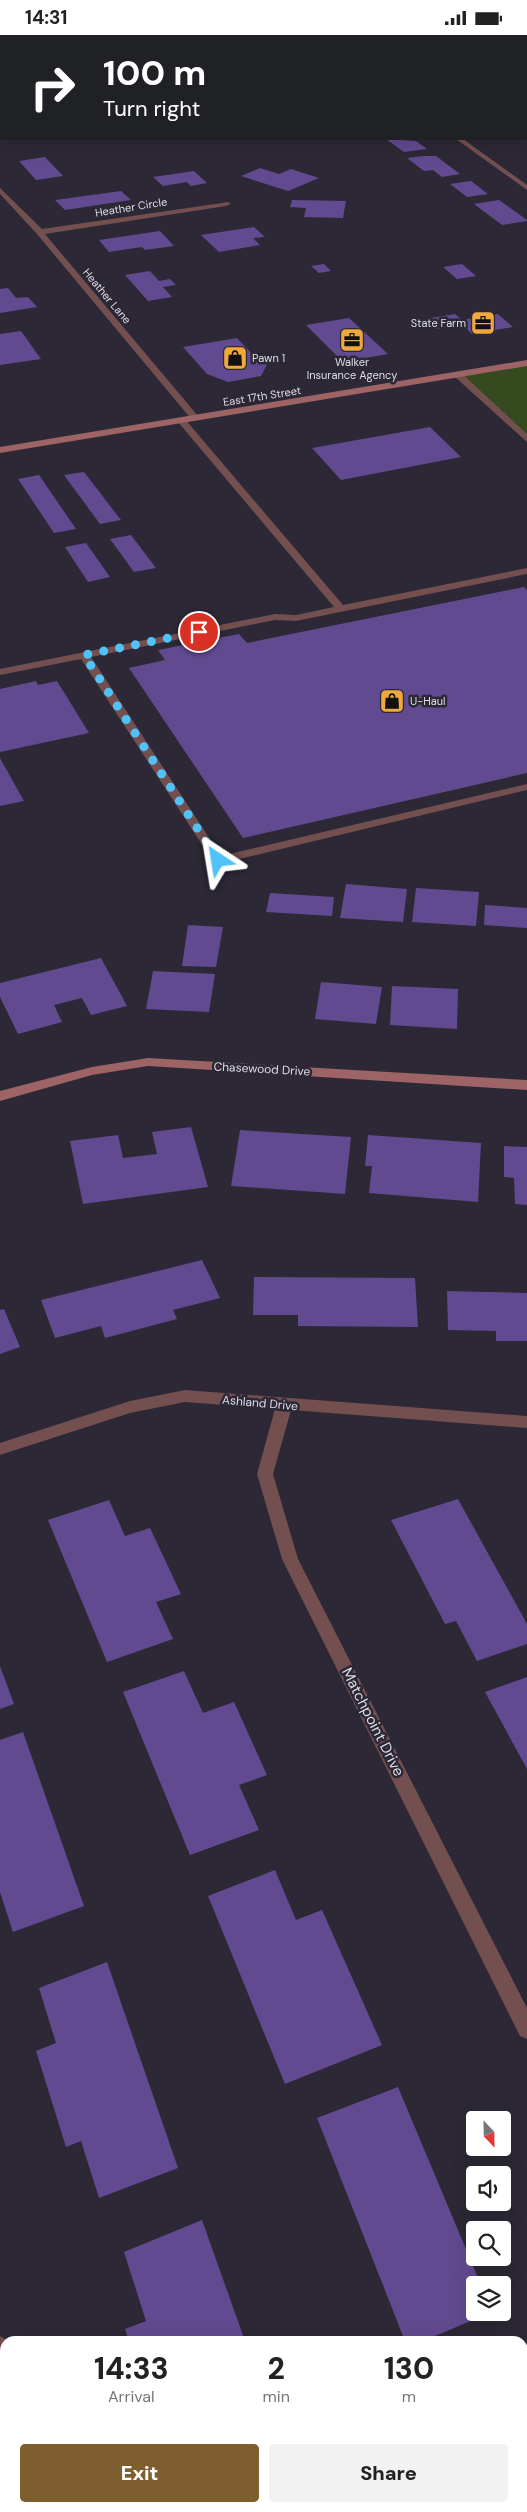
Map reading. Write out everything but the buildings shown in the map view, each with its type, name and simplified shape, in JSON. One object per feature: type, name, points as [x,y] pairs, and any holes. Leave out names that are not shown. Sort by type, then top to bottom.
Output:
[{"type":"main road","name":"East 17th Street","points":[[0,451],[527,363]]},
{"type":"main road","name":"Chasewood Drive","points":[[0,1096],[92,1071],[148,1062],[527,1085]]},
{"type":"street","points":[[460,140],[527,188]]},
{"type":"street","name":"Heather Lane","points":[[0,190],[40,232],[194,418]]},
{"type":"street","name":"Heather Circle","points":[[40,232],[226,204]]},
{"type":"street","points":[[457,375],[527,439]]},
{"type":"street","points":[[181,420],[341,609]]},
{"type":"street","points":[[0,672],[276,617],[296,618],[527,571]]},
{"type":"street","points":[[84,655],[218,860],[527,787]]},
{"type":"street","name":"Ashland Drive","points":[[0,1449],[130,1407],[185,1396],[527,1422]]},
{"type":"street","name":"Matchpoint Drive","points":[[284,1405],[265,1474],[290,1559],[527,2029]]},
{"type":"green space","points":[[527,363],[527,439],[457,374]]},
{"type":"place","name":"State Farm","points":[[483,323]]},
{"type":"place","name":"Walker Insurance Agency","points":[[352,340]]},
{"type":"place","name":"Pawn 1","points":[[235,358]]},
{"type":"place","name":"U-Haul","points":[[392,701]]},
{"type":"route","points":[[199,632],[84,655],[218,860]]}]
